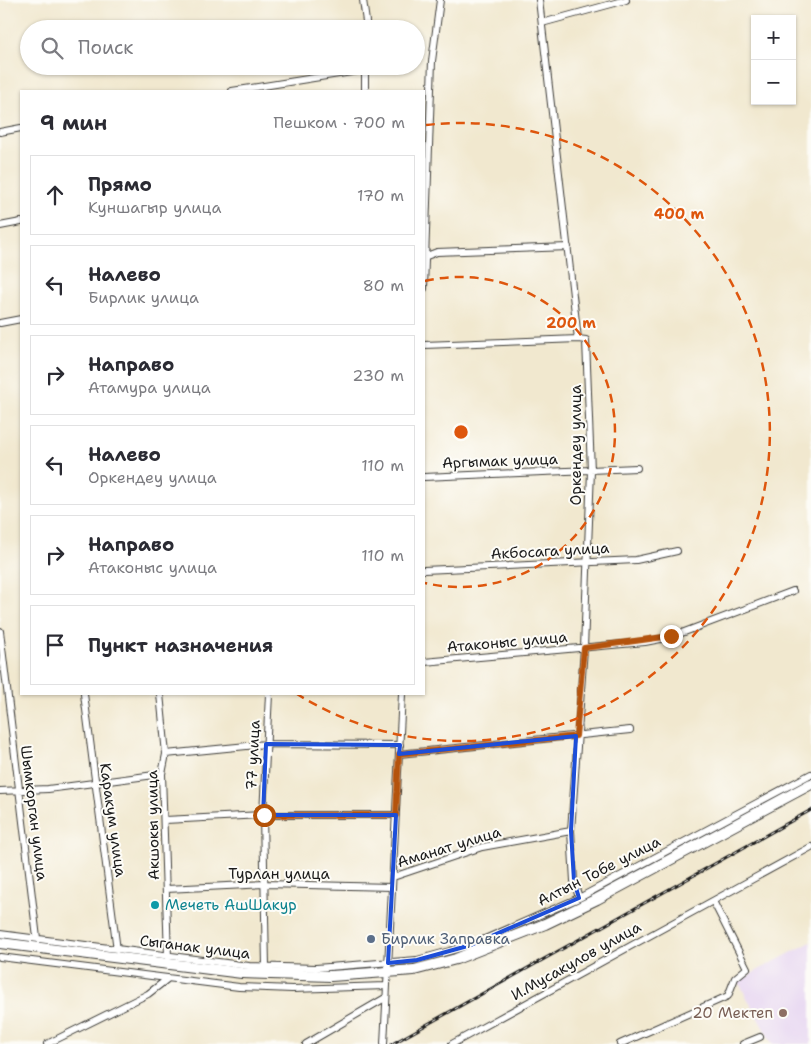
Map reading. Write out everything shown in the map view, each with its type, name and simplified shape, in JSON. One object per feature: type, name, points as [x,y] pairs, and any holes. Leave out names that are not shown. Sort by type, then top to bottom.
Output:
[{"type":"highway","points":[[0,943],[242,974],[387,980],[414,970],[456,959],[545,924],[597,899],[811,784]]},
{"type":"highway","points":[[0,949],[241,979],[294,983],[387,980],[415,977],[451,968],[548,930],[600,905],[811,792]]},
{"type":"street","points":[[363,0],[366,20]]},
{"type":"street","points":[[425,232],[432,61],[440,0]]},
{"type":"street","name":"Оркендеу улица","points":[[539,0],[578,339],[586,340],[591,470],[584,648],[576,736],[571,830],[574,882],[579,898]]},
{"type":"street","points":[[542,23],[626,0]]},
{"type":"street","points":[[238,90],[324,75]]},
{"type":"street","points":[[364,75],[365,90]]},
{"type":"street","points":[[0,132],[20,128]]},
{"type":"street","points":[[0,226],[20,222]]},
{"type":"street","points":[[425,257],[437,252],[568,248]]},
{"type":"street","points":[[0,323],[20,319]]},
{"type":"street","points":[[425,345],[578,339]]},
{"type":"street","name":"Аргымак улица","points":[[425,477],[637,468]]},
{"type":"street","name":"Акбосага улица","points":[[425,570],[636,560],[677,551]]},
{"type":"street","name":"Атаконыс улица","points":[[425,662],[584,648],[671,636],[793,591]]},
{"type":"street","name":"Шымкорган улица","points":[[0,631],[37,938]]},
{"type":"street","name":"Каракум улица","points":[[84,695],[117,950]]},
{"type":"street","name":"Акшокы улица","points":[[160,695],[166,754],[162,774],[168,957]]},
{"type":"street","name":"77 улица","points":[[266,967],[264,815],[269,695]]},
{"type":"street","points":[[384,1044],[402,695]]},
{"type":"street","points":[[399,754],[630,730]]},
{"type":"street","points":[[166,754],[266,744],[400,745]]},
{"type":"street","points":[[0,792],[18,792],[162,774]]},
{"type":"street","name":"Алтын Тобе улица","points":[[388,962],[417,960],[471,945],[579,898],[811,774]]},
{"type":"street","points":[[165,820],[264,815],[396,815]]},
{"type":"street","name":"Аманат улица","points":[[393,877],[482,847],[571,830]]},
{"type":"street","name":"И.Мусакулов улица","points":[[452,1044],[811,847]]},
{"type":"street","name":"Турлан улица","points":[[166,889],[265,884],[392,887]]},
{"type":"street","points":[[620,1044],[728,996],[735,978],[747,968],[713,901]]},
{"type":"street","name":"Сыганак улица","points":[[0,934],[168,957],[266,967],[316,968],[388,962]]},
{"type":"street","points":[[0,957],[166,980],[239,987],[292,989],[387,980]]},
{"type":"street","points":[[47,1044],[148,994],[166,980]]},
{"type":"street","points":[[306,1044],[385,998]]},
{"type":"street","points":[[743,1044],[760,1037]]},
{"type":"highlighted area","points":[[576,736],[571,831],[574,881],[579,898],[471,945],[417,960],[388,963],[396,815],[263,815],[266,744],[400,745],[399,754]]},
{"type":"shaded area","name":"20 Мектеп","points":[[811,942],[811,1044],[772,1044],[738,981]]},
{"type":"railway","points":[[392,1044],[811,810]]},
{"type":"place","name":"Мечеть АшШакур","points":[[155,905]]},
{"type":"place","name":"Бирлик Заправка","points":[[371,939]]},
{"type":"place","name":"20 Мектеп","points":[[783,1013]]},
{"type":"route","points":[[264,815],[396,815],[399,754],[576,736],[584,648],[645,642],[671,636]]}]
